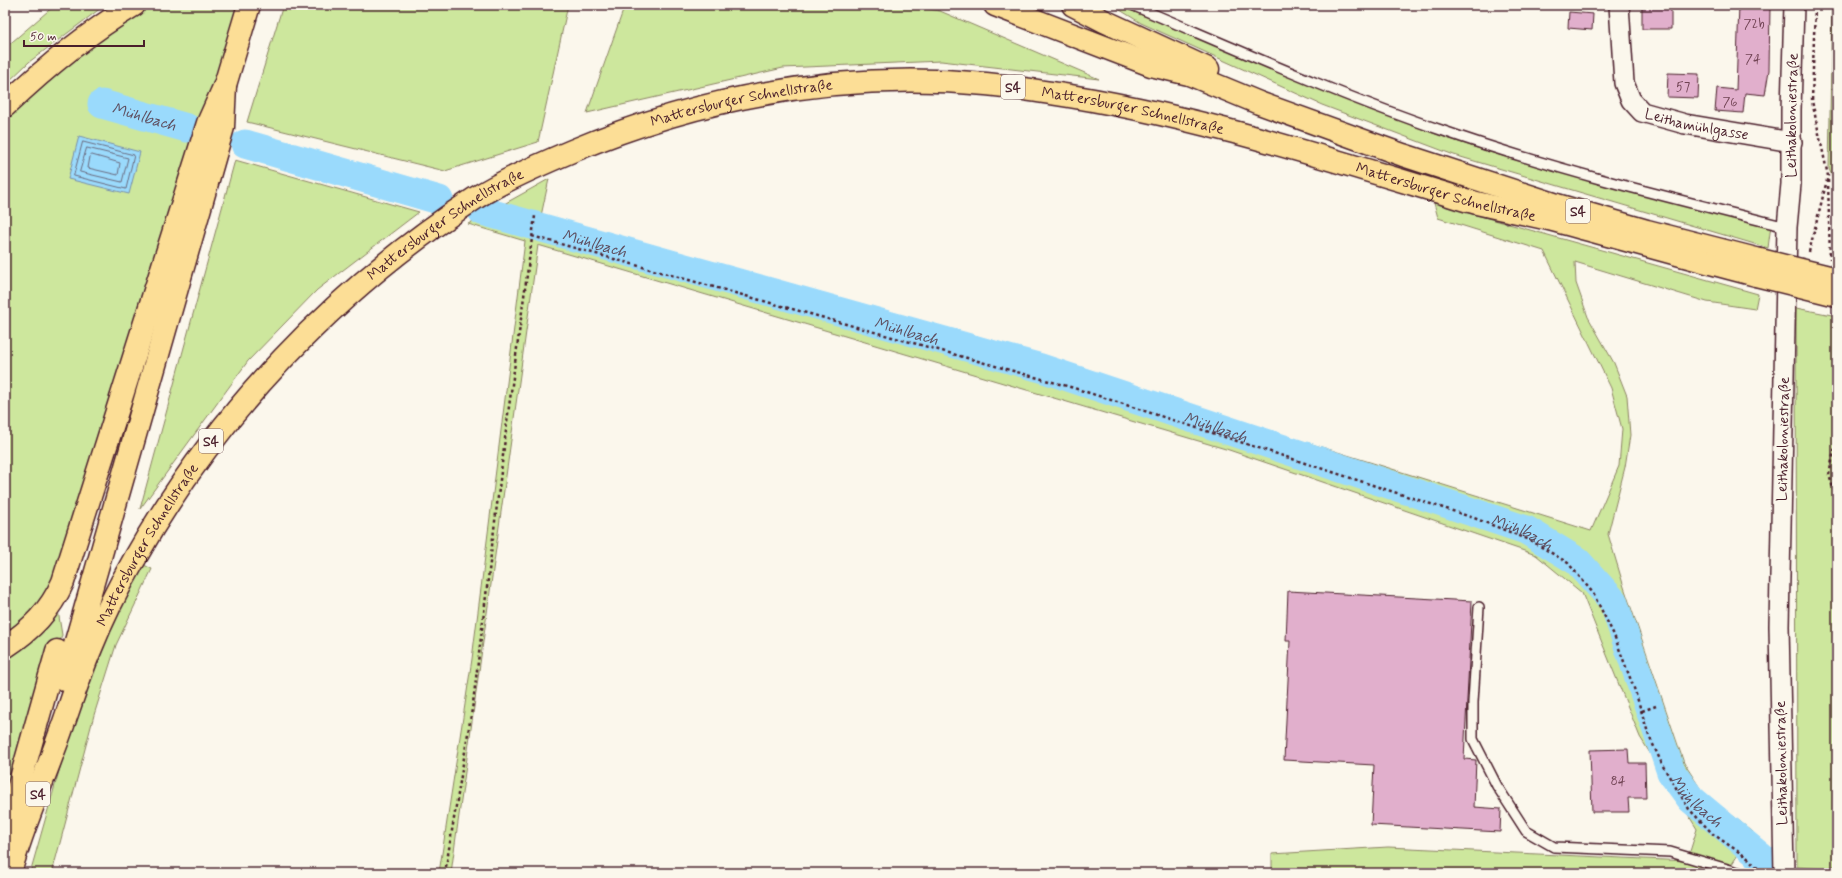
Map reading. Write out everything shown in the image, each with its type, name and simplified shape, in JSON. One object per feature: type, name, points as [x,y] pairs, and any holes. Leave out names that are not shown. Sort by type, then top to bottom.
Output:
[{"type":"highway","points":[[5,106],[43,71],[82,40],[134,5]]},
{"type":"highway","points":[[5,647],[20,638],[46,613],[63,582],[208,123],[225,85],[249,5]]},
{"type":"highway","name":"Mattersburger Schnellstraße","points":[[995,5],[1151,65],[1189,74],[1302,119],[1403,155],[1557,205],[1647,231],[1837,295]]},
{"type":"highway","points":[[1073,5],[1111,24],[1263,93],[1302,119]]},
{"type":"highway","points":[[1151,65],[1184,86],[1257,115],[1552,220]]},
{"type":"highway","name":"Mattersburger Schnellstraße","points":[[12,864],[92,644],[133,561],[181,482],[208,444],[245,399],[317,324],[401,251],[477,197],[551,160],[612,134],[668,116],[722,101],[776,91],[835,83],[889,80],[990,84],[1100,101],[1259,139],[1497,209],[1552,220],[1645,247],[1756,267],[1837,279]]},
{"type":"highway","points":[[12,864],[223,127],[225,85]]},
{"type":"highway","points":[[5,836],[173,235]]},
{"type":"street","name":"Leithamühlgasse","points":[[1619,5],[1624,83],[1631,100],[1642,112],[1685,124],[1792,142]]},
{"type":"street","name":"Leithakoloniestraße","points":[[1784,873],[1779,626],[1786,227],[1791,184],[1792,142],[1790,110],[1794,5]]},
{"type":"lane","points":[[1132,5],[1322,85],[1441,130],[1564,170],[1786,227]]},
{"type":"lane","points":[[1479,608],[1473,702],[1473,739],[1497,786],[1526,831],[1554,847],[1670,852],[1741,873]]},
{"type":"path","points":[[1808,258],[1828,176],[1812,101],[1815,5]]},
{"type":"path","points":[[445,873],[473,703],[535,218]]},
{"type":"path","points":[[532,235],[1074,388],[1474,518],[1530,540],[1568,563],[1594,593],[1614,635],[1643,711],[1649,736],[1664,768],[1689,809],[1714,834],[1750,859],[1762,873]]},
{"type":"path","points":[[1837,437],[1829,475],[1837,500]]},
{"type":"path","points":[[1643,711],[1656,706]]},
{"type":"green space","points":[[55,5],[105,5],[29,62],[5,85],[5,48]]},
{"type":"green space","points":[[134,5],[249,5],[56,598],[62,635],[5,835],[5,106]]},
{"type":"green space","points":[[283,5],[568,5],[538,142],[445,171],[247,122]]},
{"type":"green space","points":[[625,5],[908,5],[940,11],[1099,79],[941,61],[783,68],[587,113]]},
{"type":"green space","points":[[1112,5],[1118,5],[1354,103],[1474,147],[1600,184],[1771,225],[1768,248],[1454,155],[1322,105],[1141,23]]},
{"type":"green space","points":[[1832,5],[1837,5],[1837,187],[1829,169]]},
{"type":"green space","points":[[235,160],[419,212],[317,290],[248,361],[140,509]]},
{"type":"green space","points":[[549,179],[541,216],[1145,392],[1591,531],[1619,466],[1622,429],[1611,388],[1544,251],[1438,218],[1434,203],[1758,294],[1755,309],[1707,302],[1575,262],[1576,283],[1588,317],[1614,363],[1627,396],[1630,435],[1625,467],[1608,534],[1624,587],[1684,763],[1702,791],[1753,832],[1726,873],[1272,873],[1272,854],[1388,847],[1687,861],[1697,829],[1640,737],[1582,593],[1536,555],[1229,450],[538,245],[451,873],[439,873],[472,659],[525,241],[468,224]]},
{"type":"green space","points":[[1796,308],[1837,316],[1837,865],[1825,869],[1797,867]]},
{"type":"green space","points":[[142,564],[152,569],[116,645],[94,715],[52,873],[30,873],[77,708],[103,638]]},
{"type":"water","points":[[79,136],[140,152],[129,194],[68,179]]},
{"type":"building","points":[[1642,5],[1671,5],[1671,29],[1642,29]]},
{"type":"building","points":[[1739,5],[1770,5],[1769,70],[1765,95],[1745,93],[1743,113],[1715,111],[1717,88],[1736,90]]},
{"type":"building","points":[[1569,12],[1593,14],[1592,30],[1568,28]]},
{"type":"building","points":[[1668,73],[1699,74],[1698,98],[1667,97]]},
{"type":"building","points":[[1288,591],[1472,601],[1464,759],[1476,760],[1474,807],[1501,809],[1500,832],[1371,825],[1374,765],[1284,760],[1290,641],[1286,641]]},
{"type":"building","points":[[1628,749],[1629,763],[1645,763],[1646,798],[1628,798],[1629,812],[1592,812],[1590,750]]},
{"type":"waterway","name":"Mühlbach","points":[[102,104],[187,128]]},
{"type":"waterway","name":"Mühlbach","points":[[245,144],[439,200]]},
{"type":"waterway","name":"Mühlbach","points":[[482,211],[1041,368],[1526,530],[1577,561],[1613,601],[1671,772],[1691,799],[1762,858],[1773,872]]}]
